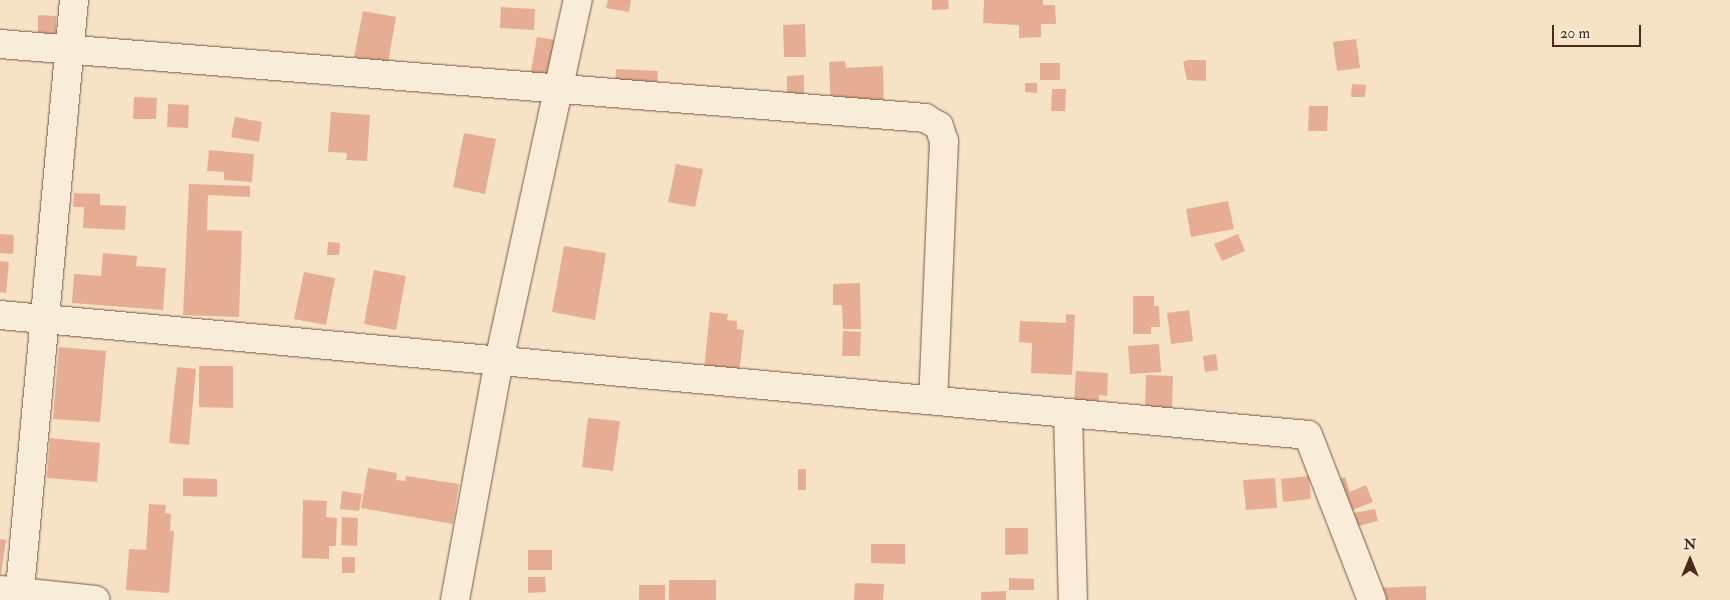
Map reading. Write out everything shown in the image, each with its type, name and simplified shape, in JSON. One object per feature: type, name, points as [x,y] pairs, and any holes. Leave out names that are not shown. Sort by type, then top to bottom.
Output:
[{"type":"street","points":[[74,0],[45,320],[13,594],[95,600]]},
{"type":"street","points":[[455,600],[499,361],[578,0]]},
{"type":"street","points":[[0,44],[69,52],[925,118],[939,126],[944,141],[933,400]]},
{"type":"street","points":[[0,315],[1308,435],[1372,600]]},
{"type":"street","points":[[1068,413],[1073,600]]},
{"type":"building","points":[[608,0],[631,0],[629,12],[606,8]]},
{"type":"building","points":[[932,0],[948,0],[949,9],[932,10]]},
{"type":"building","points":[[984,0],[1043,0],[1043,5],[1055,5],[1056,24],[1041,24],[1041,37],[1019,38],[1019,25],[983,23]]},
{"type":"building","points":[[501,7],[535,9],[534,30],[500,28]]},
{"type":"building","points":[[363,11],[396,17],[388,63],[354,57]]},
{"type":"building","points":[[38,15],[56,16],[56,38],[38,37]]},
{"type":"building","points":[[805,24],[806,57],[784,57],[783,25]]},
{"type":"building","points":[[537,37],[555,40],[548,80],[530,77]]},
{"type":"building","points":[[1356,39],[1360,68],[1337,71],[1333,42]]},
{"type":"building","points":[[1188,60],[1206,60],[1206,81],[1187,80],[1183,62]]},
{"type":"building","points":[[845,61],[846,68],[883,66],[884,108],[831,110],[829,62]]},
{"type":"building","points":[[1040,63],[1060,63],[1060,80],[1040,80]]},
{"type":"building","points":[[616,69],[658,71],[657,88],[615,87]]},
{"type":"building","points":[[804,75],[804,98],[787,98],[787,76]]},
{"type":"building","points":[[1025,83],[1037,83],[1037,93],[1025,92]]},
{"type":"building","points":[[1352,84],[1366,85],[1365,97],[1351,97]]},
{"type":"building","points":[[1052,89],[1066,89],[1065,111],[1051,111]]},
{"type":"building","points":[[134,97],[157,98],[156,119],[133,119]]},
{"type":"building","points":[[168,104],[189,105],[188,128],[167,127]]},
{"type":"building","points":[[1309,106],[1328,106],[1327,131],[1308,131]]},
{"type":"building","points":[[331,112],[370,115],[367,161],[346,160],[347,153],[328,152]]},
{"type":"building","points":[[235,117],[262,122],[259,142],[231,137]]},
{"type":"building","points":[[464,133],[496,139],[485,194],[453,187]]},
{"type":"building","points":[[209,150],[254,154],[252,182],[224,180],[224,172],[207,171]]},
{"type":"building","points":[[676,164],[703,169],[695,207],[668,202]]},
{"type":"building","points":[[189,184],[250,186],[250,197],[208,195],[207,230],[242,231],[239,317],[183,315]]},
{"type":"building","points":[[74,193],[100,194],[100,205],[126,206],[125,230],[83,228],[84,207],[73,207]]},
{"type":"building","points":[[1228,201],[1234,229],[1191,237],[1186,209]]},
{"type":"building","points":[[0,234],[14,235],[13,254],[0,253]]},
{"type":"building","points":[[1238,234],[1245,251],[1222,261],[1214,244]]},
{"type":"building","points":[[328,242],[340,243],[339,255],[327,255]]},
{"type":"building","points":[[564,246],[606,253],[595,320],[552,312]]},
{"type":"building","points":[[103,253],[137,256],[136,266],[166,268],[163,310],[72,303],[74,274],[101,276]]},
{"type":"building","points":[[0,261],[9,262],[6,293],[0,292]]},
{"type":"building","points":[[374,270],[406,276],[396,330],[364,324]]},
{"type":"building","points":[[304,272],[335,278],[326,325],[294,319]]},
{"type":"building","points":[[860,283],[861,329],[843,329],[842,305],[833,305],[833,284]]},
{"type":"building","points":[[1133,296],[1154,296],[1154,306],[1159,306],[1160,327],[1151,327],[1151,334],[1133,334]]},
{"type":"building","points":[[1189,310],[1193,341],[1171,344],[1167,313]]},
{"type":"building","points":[[710,312],[728,314],[727,320],[737,321],[737,329],[744,330],[739,373],[704,369]]},
{"type":"building","points":[[1066,314],[1075,315],[1072,375],[1031,373],[1032,343],[1019,342],[1020,321],[1066,323]]},
{"type":"building","points":[[843,331],[861,332],[860,356],[842,356]]},
{"type":"building","points":[[1159,344],[1161,372],[1130,374],[1128,346]]},
{"type":"building","points":[[59,347],[106,351],[100,422],[53,419]]},
{"type":"building","points":[[1216,354],[1218,370],[1205,372],[1203,356]]},
{"type":"building","points":[[199,366],[233,366],[233,408],[199,407]]},
{"type":"building","points":[[177,367],[196,369],[189,445],[169,443]]},
{"type":"building","points":[[1076,371],[1108,373],[1107,396],[1099,395],[1099,403],[1074,402]]},
{"type":"building","points":[[1146,375],[1173,376],[1172,409],[1145,408]]},
{"type":"building","points":[[588,418],[620,421],[613,471],[582,467]]},
{"type":"building","points":[[50,438],[100,443],[97,482],[47,478]]},
{"type":"building","points":[[368,468],[397,473],[396,480],[405,481],[406,476],[459,484],[453,524],[361,508]]},
{"type":"building","points":[[798,469],[806,469],[806,490],[798,490]]},
{"type":"building","points":[[1309,476],[1311,499],[1283,502],[1281,479]]},
{"type":"building","points":[[1345,477],[1350,492],[1366,485],[1373,502],[1350,511],[1337,480]]},
{"type":"building","points":[[183,478],[217,479],[217,497],[183,496]]},
{"type":"building","points":[[1275,478],[1277,508],[1246,510],[1243,480]]},
{"type":"building","points":[[342,491],[362,494],[359,511],[340,509]]},
{"type":"building","points":[[303,500],[327,501],[326,517],[337,518],[336,546],[329,546],[329,559],[302,558]]},
{"type":"building","points":[[149,504],[166,505],[165,513],[171,514],[170,531],[174,531],[169,593],[126,590],[129,549],[146,550]]},
{"type":"building","points":[[1375,509],[1378,521],[1358,526],[1354,513]]},
{"type":"building","points":[[342,517],[358,518],[357,546],[341,545]]},
{"type":"building","points":[[1005,528],[1028,528],[1028,554],[1005,555]]},
{"type":"building","points":[[0,539],[6,540],[1,574],[0,574]]},
{"type":"building","points":[[871,544],[905,544],[905,564],[871,563]]},
{"type":"building","points":[[528,550],[552,550],[552,570],[528,570]]},
{"type":"building","points":[[342,557],[355,557],[355,573],[342,573]]},
{"type":"building","points":[[528,577],[545,577],[546,592],[528,593]]},
{"type":"building","points":[[1009,578],[1034,579],[1034,590],[1009,590]]},
{"type":"building","points":[[669,580],[716,580],[716,600],[669,600]]},
{"type":"building","points":[[855,583],[884,584],[883,600],[854,600]]},
{"type":"building","points":[[639,585],[665,585],[665,600],[639,600]]},
{"type":"building","points":[[1426,586],[1426,600],[1377,600],[1376,588]]},
{"type":"building","points":[[1006,591],[1006,600],[981,600],[981,592]]}]
